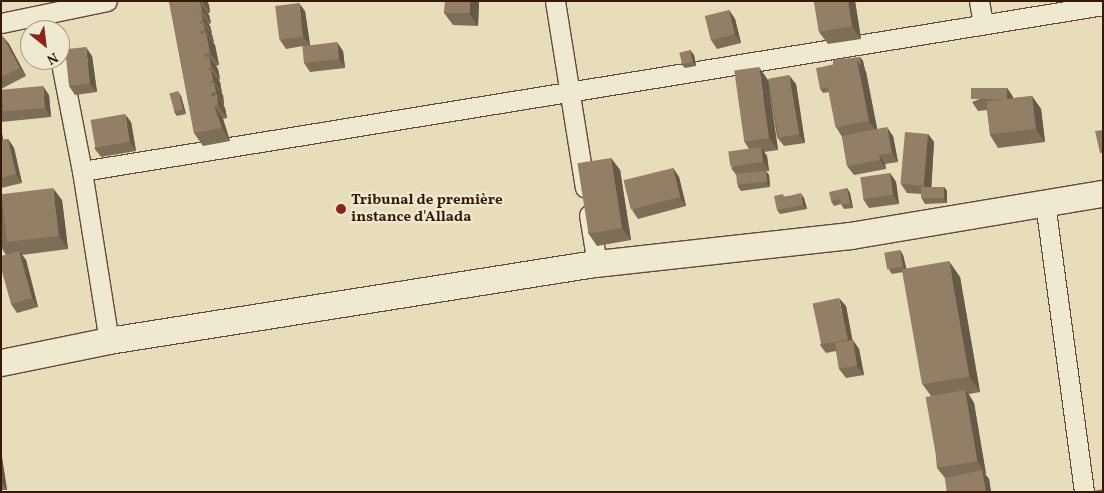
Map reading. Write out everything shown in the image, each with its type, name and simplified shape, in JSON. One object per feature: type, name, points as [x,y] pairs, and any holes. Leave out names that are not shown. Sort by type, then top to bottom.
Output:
[{"type":"main road","points":[[1,363],[109,341],[597,264],[851,236],[1103,194]]},
{"type":"street","points":[[58,20],[107,1]]},
{"type":"street","points":[[555,1],[571,91],[597,264]]},
{"type":"street","points":[[979,1],[983,24]]},
{"type":"street","points":[[82,171],[1103,5]]},
{"type":"street","points":[[1,24],[20,23]]},
{"type":"street","points":[[62,70],[82,171],[109,341]]},
{"type":"street","points":[[1045,203],[1084,492]]},
{"type":"building","points":[[169,1],[194,1],[200,3],[202,11],[197,14],[201,13],[203,20],[198,24],[203,23],[205,30],[200,31],[201,34],[206,33],[210,53],[204,54],[205,57],[209,56],[211,67],[207,70],[211,70],[213,80],[210,83],[214,83],[216,92],[212,93],[212,96],[217,95],[218,105],[214,106],[222,128],[194,133]]},
{"type":"building","points":[[445,1],[470,1],[470,13],[445,13]]},
{"type":"building","points":[[814,1],[848,1],[852,26],[819,32]]},
{"type":"building","points":[[299,3],[303,37],[279,40],[275,6]]},
{"type":"building","points":[[729,10],[735,34],[711,40],[705,16]]},
{"type":"building","points":[[1,36],[20,68],[1,77]]},
{"type":"building","points":[[337,42],[339,59],[304,63],[302,46]]},
{"type":"building","points":[[86,47],[90,84],[69,86],[67,70],[70,70],[70,49]]},
{"type":"building","points":[[690,50],[693,62],[682,64],[679,53]]},
{"type":"building","points":[[860,57],[861,66],[857,60],[833,65],[833,60]]},
{"type":"building","points":[[857,60],[869,121],[835,127],[824,66]]},
{"type":"building","points":[[828,66],[824,67],[828,87],[820,89],[816,68]]},
{"type":"building","points":[[759,67],[769,138],[744,142],[734,70]]},
{"type":"building","points":[[789,75],[799,134],[779,138],[768,79]]},
{"type":"building","points":[[43,86],[45,108],[3,112],[1,90]]},
{"type":"building","points":[[971,88],[1007,88],[1007,99],[971,99]]},
{"type":"building","points":[[178,91],[183,109],[175,112],[169,93]]},
{"type":"building","points":[[1032,96],[1036,129],[990,134],[986,102]]},
{"type":"building","points":[[125,114],[130,142],[95,148],[91,120]]},
{"type":"building","points":[[887,127],[892,153],[879,155],[880,160],[847,166],[842,136]]},
{"type":"building","points":[[1103,130],[1103,153],[1100,153],[1095,131]]},
{"type":"building","points":[[905,132],[928,134],[923,186],[900,184]]},
{"type":"building","points":[[8,139],[16,174],[1,178],[1,140]]},
{"type":"building","points":[[761,147],[763,162],[730,166],[728,152]]},
{"type":"building","points":[[611,158],[622,228],[589,233],[577,163]]},
{"type":"building","points":[[673,168],[680,197],[631,209],[624,180]]},
{"type":"building","points":[[766,171],[767,182],[737,185],[736,174]]},
{"type":"building","points":[[890,173],[893,195],[863,199],[860,177]]},
{"type":"building","points":[[921,187],[944,187],[944,198],[921,198]]},
{"type":"building","points":[[53,188],[59,236],[7,242],[1,194]]},
{"type":"building","points":[[847,188],[850,203],[841,205],[840,199],[831,201],[829,192]]},
{"type":"building","points":[[801,193],[803,205],[777,210],[774,196],[783,194],[784,197]]},
{"type":"building","points":[[900,250],[903,267],[887,270],[884,253]]},
{"type":"building","points":[[19,251],[32,298],[11,304],[1,268],[1,256]]},
{"type":"building","points":[[949,261],[969,376],[922,385],[902,269]]},
{"type":"building","points":[[839,298],[848,339],[821,345],[813,304]]},
{"type":"building","points":[[853,340],[857,366],[839,368],[835,343]]},
{"type":"building","points":[[965,390],[978,461],[938,468],[926,397]]},
{"type":"building","points":[[982,470],[986,492],[947,492],[945,478]]},
{"type":"building","points":[[1103,489],[1103,492],[1087,492]]},
{"type":"place","name":"Tribunal de première instance d'Allada","points":[[341,209]]}]
